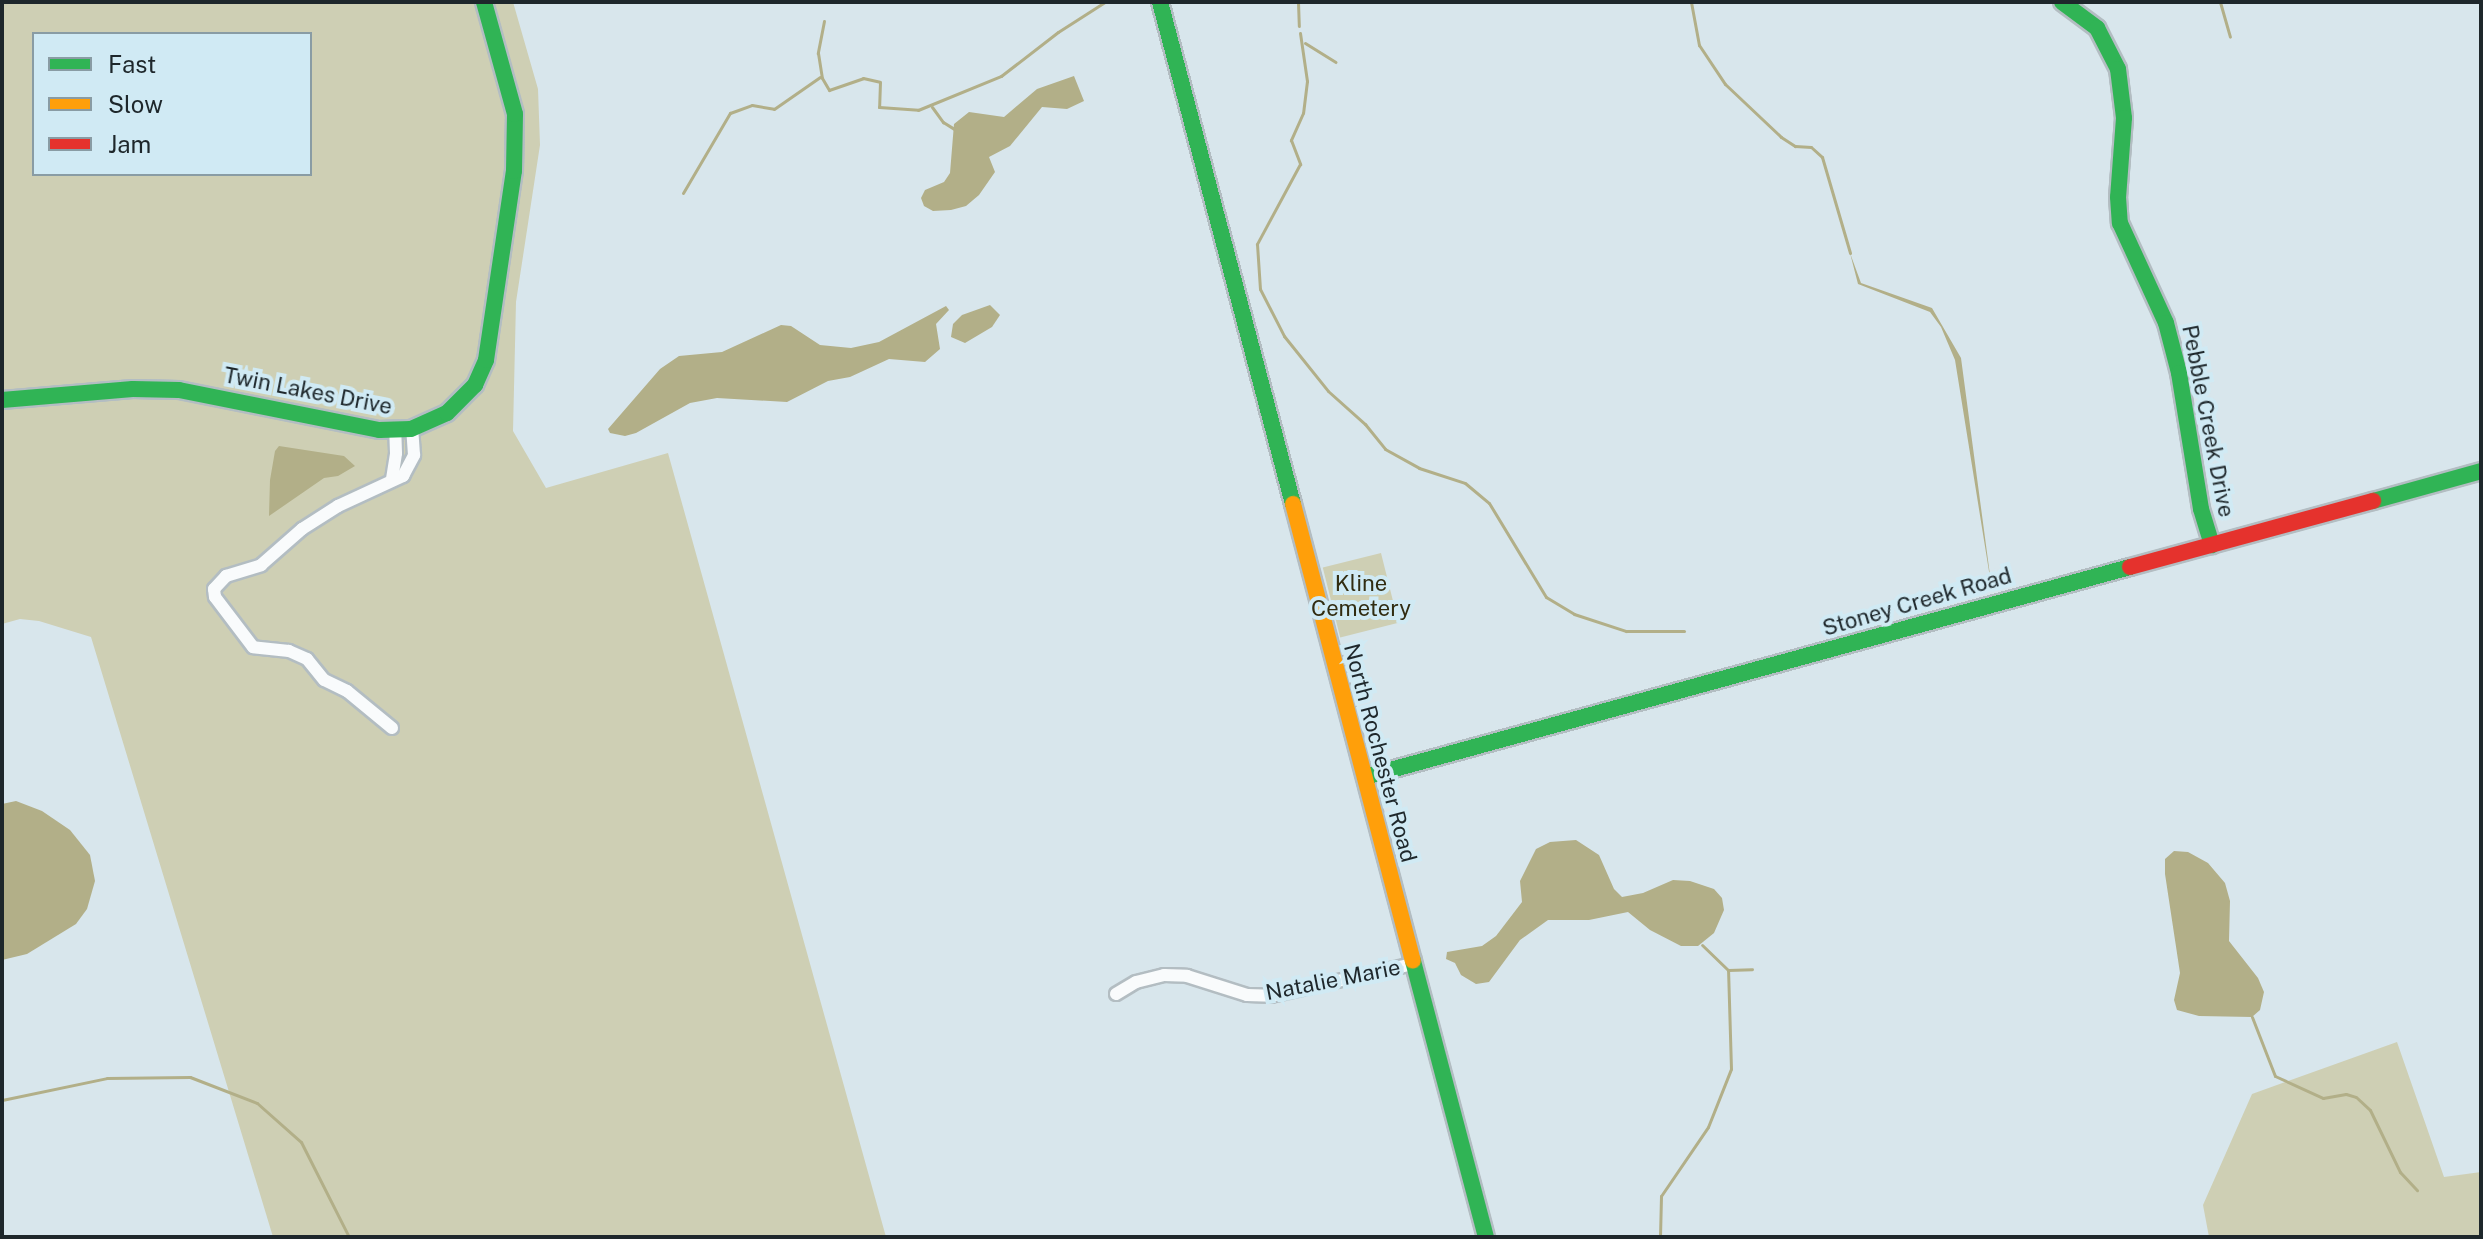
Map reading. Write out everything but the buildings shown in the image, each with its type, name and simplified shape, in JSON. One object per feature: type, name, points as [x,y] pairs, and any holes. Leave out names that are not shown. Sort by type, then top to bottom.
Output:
[{"type":"street","name":"Twin Lakes Drive","points":[[6,398],[133,389],[179,390],[395,430],[412,429],[447,413],[469,392],[483,369],[488,350],[516,143],[512,96],[484,2]]},
{"type":"street","name":"North Rochester Road","points":[[1160,2],[1486,1237]]},
{"type":"street","name":"Pebble Creek Drive","points":[[2062,2],[2097,28],[2118,69],[2124,118],[2118,176],[2120,223],[2166,323],[2181,383],[2201,509],[2212,545]]},
{"type":"street","points":[[392,728],[347,691],[324,680],[307,659],[289,651],[253,647],[215,597],[214,589],[227,576],[261,565],[317,518],[403,476],[415,450],[412,429]]},
{"type":"street","points":[[392,479],[396,453],[395,430]]},
{"type":"street","name":"Stoney Creek Road","points":[[1365,777],[2481,471]]},
{"type":"street","name":"Natalie Marie","points":[[1116,994],[1136,982],[1164,975],[1187,976],[1247,995],[1271,996],[1413,964]]},
{"type":"green space","points":[[2,2],[513,2],[538,89],[540,145],[516,302],[513,431],[546,488],[668,453],[886,1237],[273,1237],[91,637],[39,621],[20,619],[2,624]]},
{"type":"green space","name":"Kline Cemetery","points":[[1381,553],[1398,623],[1340,637],[1323,568]]},
{"type":"green space","points":[[2397,1042],[2444,1177],[2481,1172],[2481,1237],[2209,1237],[2203,1205],[2252,1094]]},
{"type":"shaded area","points":[[1074,76],[1084,101],[1067,109],[1042,107],[1010,146],[989,157],[995,172],[979,195],[966,206],[951,210],[933,211],[924,206],[921,198],[925,190],[944,182],[950,173],[954,124],[969,112],[1004,117],[1037,89]]},
{"type":"shaded area","points":[[1850,253],[1861,283],[1932,308],[1961,358],[1992,590],[1955,360],[1941,327],[1930,312],[1858,284]]},
{"type":"shaded area","points":[[990,305],[1000,315],[992,327],[965,343],[951,337],[953,324],[962,315]]},
{"type":"shaded area","points":[[946,306],[949,310],[936,324],[940,349],[925,362],[889,359],[850,377],[828,381],[787,402],[717,398],[690,403],[636,433],[625,436],[610,433],[608,429],[660,369],[679,356],[722,352],[781,325],[791,326],[820,345],[851,348],[879,342]]},
{"type":"shaded area","points":[[279,446],[344,456],[355,466],[338,476],[324,478],[269,516],[270,480],[275,451]]},
{"type":"shaded area","points":[[16,801],[42,811],[70,830],[90,855],[95,881],[87,909],[76,924],[27,954],[2,960],[2,804]]},
{"type":"shaded area","points":[[1576,840],[1599,855],[1614,889],[1622,897],[1643,893],[1673,880],[1690,881],[1714,889],[1722,898],[1724,910],[1714,933],[1698,946],[1681,946],[1650,930],[1628,912],[1589,920],[1548,920],[1520,940],[1489,982],[1476,984],[1461,975],[1455,963],[1446,959],[1447,952],[1482,946],[1496,936],[1522,902],[1520,881],[1536,849],[1550,842]]},
{"type":"shaded area","points":[[2174,851],[2188,852],[2208,863],[2225,883],[2230,901],[2229,941],[2258,978],[2264,992],[2260,1010],[2252,1017],[2199,1016],[2177,1010],[2174,1000],[2180,973],[2165,874],[2165,859]]},
{"type":"waterway","points":[[824,21],[818,53],[822,78],[829,90],[863,78],[880,82],[879,107],[918,110],[1001,76],[1058,32],[1105,2]]},
{"type":"waterway","points":[[1298,2],[1299,26]]},
{"type":"waterway","points":[[1691,2],[1699,45],[1725,84],[1781,137],[1795,146],[1811,147],[1822,157],[1850,253]]},
{"type":"waterway","points":[[2220,2],[2230,37]]},
{"type":"waterway","points":[[1300,33],[1307,81],[1303,113],[1291,140],[1300,164],[1257,244],[1260,289],[1284,336],[1328,391],[1365,424],[1385,449],[1419,468],[1465,483],[1489,503],[1546,597],[1574,614],[1626,631],[1684,631]]},
{"type":"waterway","points":[[1305,43],[1336,62]]},
{"type":"waterway","points":[[683,193],[730,113],[752,105],[774,109],[820,77]]},
{"type":"waterway","points":[[932,107],[943,122],[954,129]]},
{"type":"waterway","points":[[1660,1237],[1661,1196],[1708,1127],[1731,1069],[1728,970],[1702,945]]},
{"type":"waterway","points":[[1728,970],[1752,969]]},
{"type":"waterway","points":[[2252,1017],[2275,1076],[2323,1098],[2346,1094],[2356,1097],[2370,1110],[2400,1172],[2417,1190]]},
{"type":"waterway","points":[[2,1100],[107,1078],[190,1077],[257,1103],[301,1142],[349,1237]]},
{"type":"traffic: fast","points":[[2,400],[133,389],[179,390],[379,430],[411,429],[447,413],[475,385],[486,360],[514,171],[515,114],[484,2]]},
{"type":"traffic: fast","points":[[1160,2],[1293,504]]},
{"type":"traffic: fast","points":[[2062,2],[2097,28],[2118,69],[2124,118],[2118,197],[2120,223],[2166,323],[2179,373],[2201,509],[2212,545]]},
{"type":"traffic: fast","points":[[2373,501],[2481,471]]},
{"type":"traffic: fast","points":[[1365,777],[2130,567]]},
{"type":"traffic: fast","points":[[1413,961],[1486,1237]]},
{"type":"traffic: slow","points":[[1293,504],[1413,961]]},
{"type":"traffic: jam","points":[[2130,567],[2373,501]]}]
